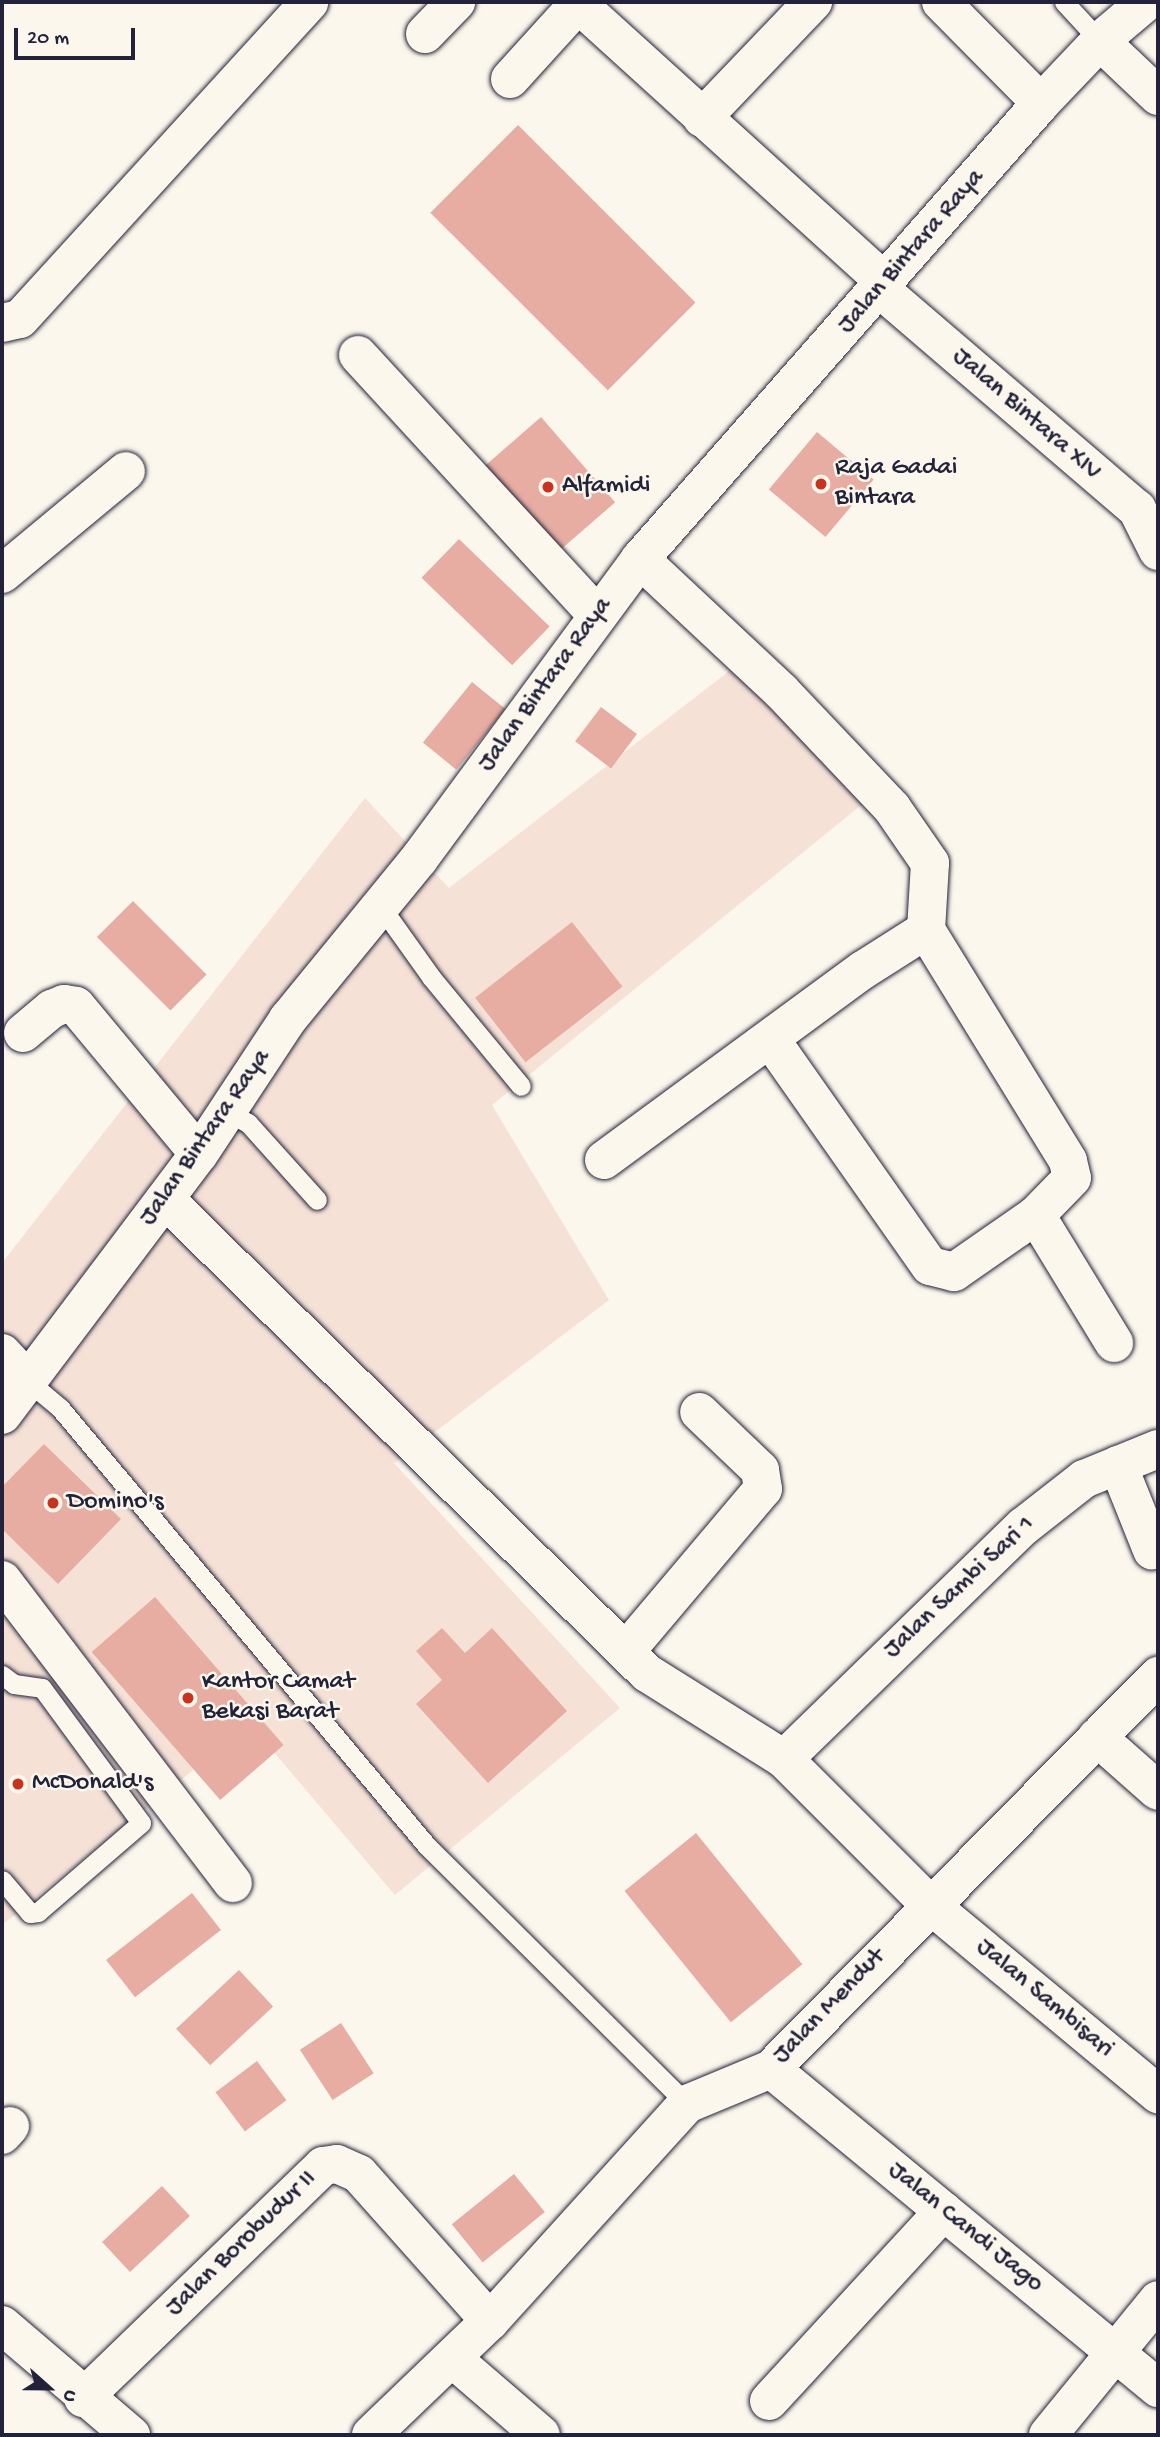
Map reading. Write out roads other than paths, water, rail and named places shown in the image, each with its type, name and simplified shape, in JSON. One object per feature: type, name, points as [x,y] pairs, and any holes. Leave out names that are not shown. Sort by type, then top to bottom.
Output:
[{"type":"street","points":[[2,323],[20,319],[309,2]]},
{"type":"street","points":[[425,34],[456,2]]},
{"type":"street","points":[[702,118],[813,2]]},
{"type":"street","points":[[941,2],[1041,103]]},
{"type":"street","name":"Jalan Bintara Raya","points":[[2,1415],[199,1154],[288,1019],[379,904],[419,859],[640,559],[1041,103],[1100,41],[1146,2]]},
{"type":"street","points":[[510,79],[577,3]]},
{"type":"street","name":"Jalan Bintara XIV","points":[[577,3],[882,285],[1137,509],[1158,551]]},
{"type":"street","points":[[1100,41],[1158,96]]},
{"type":"street","points":[[358,355],[597,615]]},
{"type":"street","points":[[2,574],[126,471]]},
{"type":"street","points":[[640,559],[781,691],[892,808],[930,863],[926,930],[1068,1161],[1072,1178],[1036,1215],[954,1272],[930,1266],[771,1040]]},
{"type":"street","points":[[604,1160],[926,930]]},
{"type":"street","points":[[23,1032],[52,1009],[64,1004],[76,1006],[199,1154]]},
{"type":"street","name":"Jalan Sambisari","points":[[165,1199],[647,1673],[784,1759],[929,1904],[1158,2094]]},
{"type":"street","points":[[1036,1215],[1114,1343]]},
{"type":"street","points":[[2,1353],[29,1382]]},
{"type":"street","points":[[626,1651],[763,1489],[760,1470],[699,1412]]},
{"type":"street","name":"Jalan Sambi Sari 1","points":[[784,1759],[1024,1526],[1084,1479],[1158,1449]]},
{"type":"street","points":[[1118,1465],[1152,1550]]},
{"type":"street","points":[[2,1580],[233,1883]]},
{"type":"street","name":"Jalan Mendut","points":[[371,2435],[490,2322],[687,2104],[771,2069],[929,1904],[1158,1676]]},
{"type":"street","points":[[1097,1737],[1158,1791]]},
{"type":"street","name":"Jalan Candi Jago","points":[[771,2069],[1158,2388]]},
{"type":"street","name":"Jalan Borobudur II","points":[[83,2398],[323,2166],[337,2164],[359,2174],[490,2322]]},
{"type":"street","points":[[769,2400],[944,2211]]},
{"type":"street","points":[[1048,2435],[1158,2300]]},
{"type":"street","points":[[2,2325],[83,2398],[131,2435]]},
{"type":"street","points":[[453,2359],[541,2435]]},
{"type":"lane","points":[[1064,2],[1100,41]]},
{"type":"lane","points":[[379,904],[431,977],[521,1086]]},
{"type":"lane","points":[[228,1112],[248,1123],[317,1200]]},
{"type":"lane","points":[[29,1382],[60,1408],[427,1846],[687,2104]]},
{"type":"lane","points":[[2,1880],[30,1913],[38,1912],[141,1823],[42,1688],[6,1684]]},
{"type":"place","name":"Raja Gadai Bintara","points":[[821,484]]},
{"type":"place","name":"Alfamidi","points":[[548,487]]},
{"type":"place","name":"Domino's","points":[[53,1503]]},
{"type":"place","name":"Kantor Camat Bekasi Barat","points":[[188,1698]]},
{"type":"place","name":"McDonald's","points":[[18,1784]]}]
